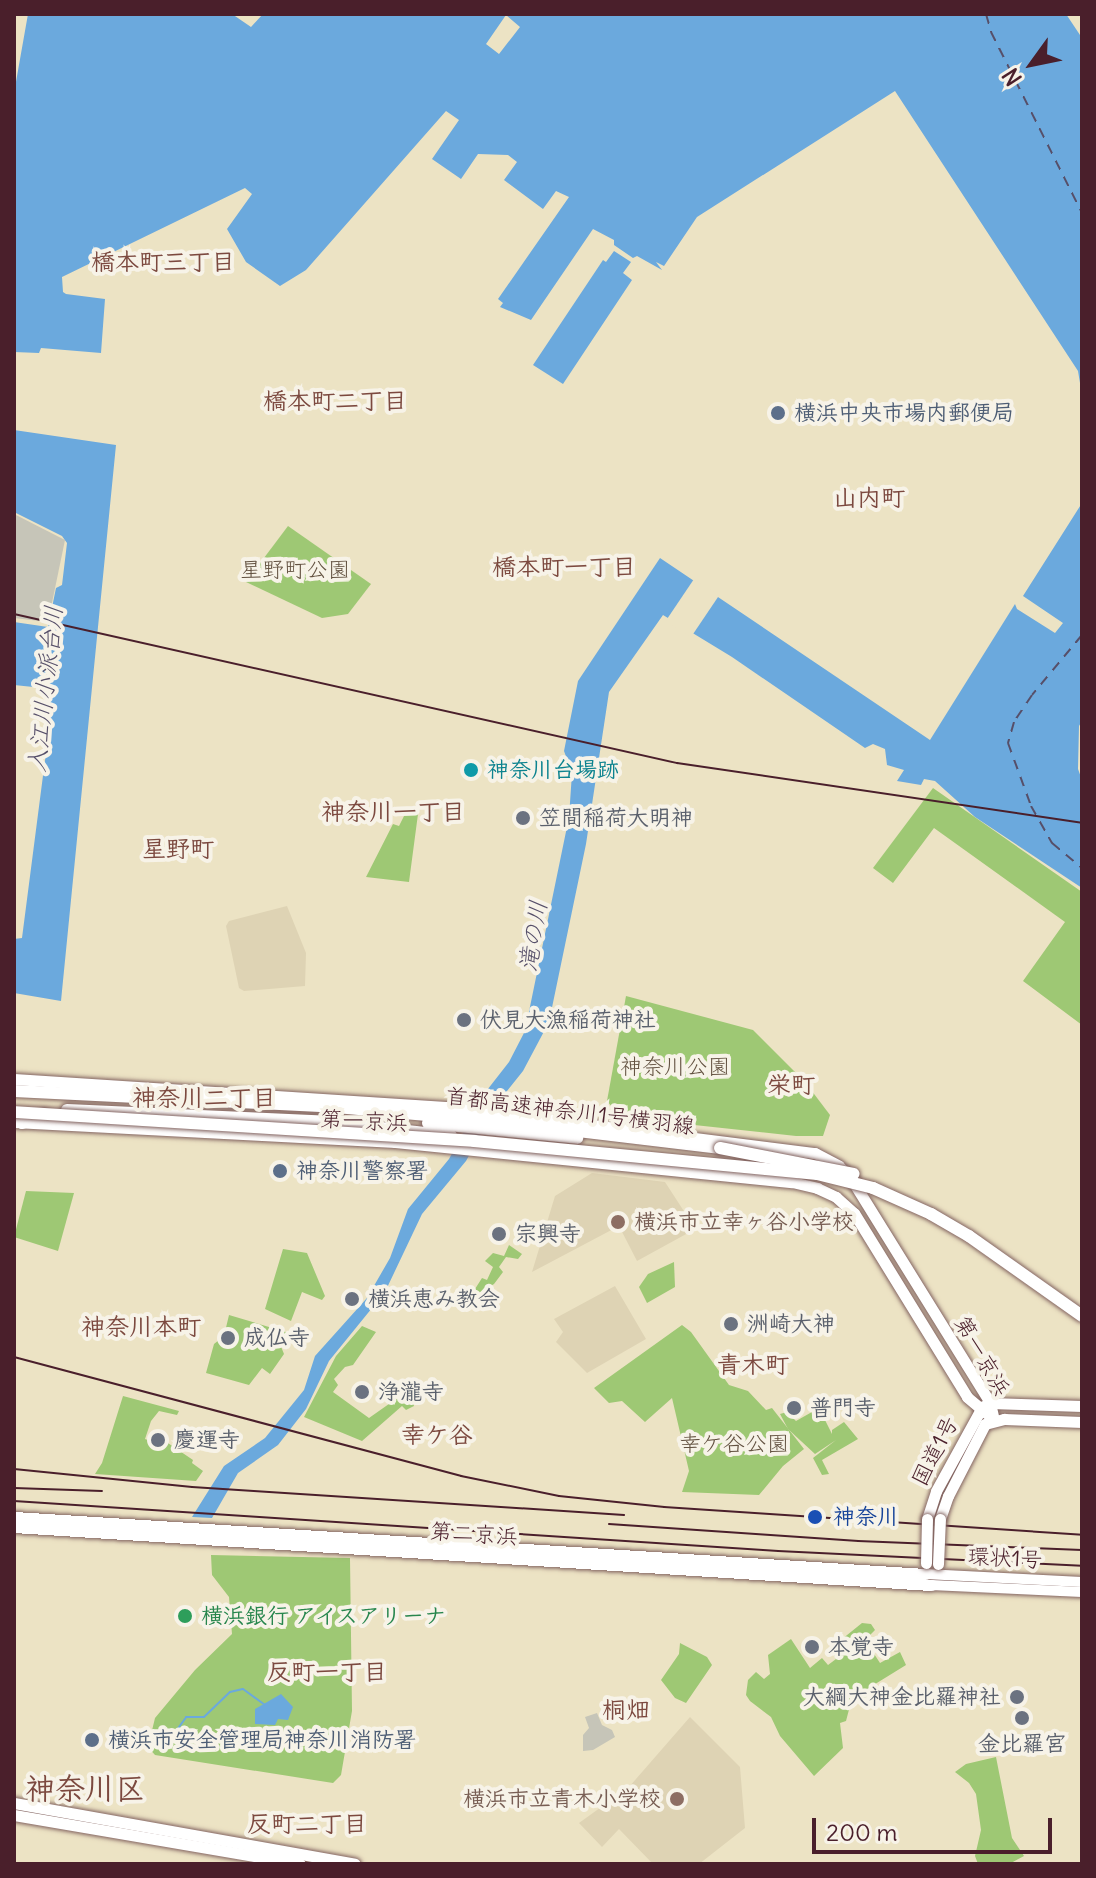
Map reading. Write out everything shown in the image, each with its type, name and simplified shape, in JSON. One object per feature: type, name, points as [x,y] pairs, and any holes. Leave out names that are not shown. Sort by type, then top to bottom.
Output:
[{"type":"highway","name":"第一京浜","points":[[14,1079],[494,1112],[805,1150],[831,1161],[852,1180],[990,1403],[994,1420]]},
{"type":"highway","name":"首都高速神奈川1号横羽線","points":[[14,1091],[336,1107],[471,1118],[720,1148],[818,1164],[875,1181],[951,1219],[1082,1313]]},
{"type":"highway","points":[[14,1100],[431,1131],[473,1146]]},
{"type":"highway","points":[[17,1119],[76,1106],[334,1114],[720,1148]]},
{"type":"highway","name":"第一京浜","points":[[17,1119],[473,1146],[792,1182],[827,1192],[854,1213],[978,1410],[994,1420]]},
{"type":"highway","name":"首都高速神奈川1号横羽線","points":[[17,1119],[473,1146],[797,1171],[853,1182],[890,1195],[951,1225],[1082,1313]]},
{"type":"highway","points":[[990,1403],[1082,1406]]},
{"type":"highway","name":"国道1号","points":[[931,1572],[932,1500],[978,1410],[990,1403]]},
{"type":"highway","name":"国道1号","points":[[934,1519],[982,1428],[994,1420],[1082,1422]]},
{"type":"highway","name":"第二京浜","points":[[14,1517],[931,1572]]},
{"type":"highway","name":"第二京浜","points":[[14,1527],[931,1572]]},
{"type":"highway","points":[[14,1803],[355,1864]]},
{"type":"highway","points":[[14,1815],[300,1864]]},
{"type":"main road","name":"環状1号","points":[[931,1572],[1082,1582]]},
{"type":"main road","name":"環状1号","points":[[931,1572],[1082,1592]]},
{"type":"shaded area","points":[[14,514],[65,540],[48,622],[14,618]]},
{"type":"shaded area","points":[[287,906],[306,953],[305,986],[244,991],[239,988],[226,926],[229,921]]},
{"type":"shaded area","name":"横浜市立幸ヶ谷小学校","points":[[592,1173],[665,1182],[689,1219],[688,1233],[637,1261],[619,1226],[532,1272],[555,1196]]},
{"type":"shaded area","points":[[615,1286],[646,1339],[587,1373],[556,1342],[563,1332],[554,1319]]},
{"type":"shaded area","points":[[597,1713],[602,1725],[612,1730],[615,1737],[593,1750],[583,1751],[583,1735],[589,1728],[585,1717]]},
{"type":"shaded area","name":"横浜市立青木小学校","points":[[690,1717],[740,1767],[745,1828],[699,1864],[653,1864],[619,1829],[602,1847],[579,1823],[629,1787]]},
{"type":"green space","name":"星野町公園","points":[[288,526],[371,584],[348,614],[322,618],[246,582]]},
{"type":"green space","points":[[933,788],[1082,892],[1082,1025],[1023,981],[1065,922],[934,828],[893,883],[873,868]]},
{"type":"green space","points":[[405,814],[418,814],[409,882],[366,877],[393,824],[399,826]]},
{"type":"green space","name":"神奈川公園","points":[[626,996],[753,1030],[805,1082],[830,1115],[823,1136],[796,1136],[620,1117],[607,1101]]},
{"type":"green space","points":[[26,1191],[74,1193],[58,1251],[14,1237]]},
{"type":"green space","points":[[509,1245],[522,1254],[518,1259],[506,1257],[499,1267],[503,1272],[494,1284],[479,1293],[475,1289],[482,1278],[487,1280],[493,1267],[485,1261],[493,1253],[504,1256]]},
{"type":"green space","points":[[283,1249],[307,1253],[325,1296],[322,1300],[302,1292],[291,1321],[265,1309]]},
{"type":"green space","points":[[674,1262],[675,1287],[647,1303],[639,1287],[648,1274]]},
{"type":"green space","points":[[229,1315],[289,1333],[280,1344],[284,1354],[270,1374],[262,1368],[249,1385],[206,1373],[214,1344],[224,1336]]},
{"type":"green space","name":"幸ケ谷公園","points":[[682,1325],[691,1332],[729,1385],[748,1391],[766,1410],[772,1408],[804,1449],[783,1466],[759,1495],[682,1492],[689,1471],[672,1398],[645,1422],[622,1401],[609,1403],[594,1388]]},
{"type":"green space","points":[[362,1326],[376,1332],[353,1365],[345,1367],[334,1379],[338,1385],[333,1392],[369,1418],[396,1399],[412,1398],[414,1406],[406,1410],[402,1406],[362,1441],[304,1417],[336,1356]]},
{"type":"green space","name":"慶運寺","points":[[123,1396],[179,1411],[177,1415],[159,1411],[151,1421],[145,1439],[159,1444],[162,1439],[193,1460],[192,1463],[203,1471],[196,1481],[95,1474],[102,1463]]},
{"type":"green space","points":[[819,1408],[832,1434],[832,1430],[844,1422],[858,1439],[822,1460],[829,1474],[822,1475],[813,1458],[836,1440],[815,1454],[788,1429],[780,1414],[787,1412],[796,1421]]},
{"type":"green space","points":[[211,1555],[350,1558],[352,1711],[341,1775],[333,1783],[155,1755],[148,1747],[155,1718],[195,1670],[232,1634],[229,1597],[212,1575]]},
{"type":"green space","points":[[862,1623],[871,1624],[875,1630],[865,1640],[880,1663],[900,1652],[906,1665],[872,1686],[872,1692],[864,1699],[861,1697],[851,1702],[846,1721],[840,1723],[843,1748],[814,1776],[780,1736],[771,1717],[750,1701],[746,1695],[748,1680],[756,1672],[764,1679],[770,1674],[768,1655],[791,1639],[810,1668],[822,1658],[828,1665],[836,1659],[831,1648]]},
{"type":"green space","points":[[680,1643],[707,1657],[712,1665],[686,1703],[675,1698],[661,1680],[679,1654]]},
{"type":"green space","points":[[996,1757],[1012,1838],[1024,1856],[1009,1864],[978,1864],[975,1856],[981,1830],[976,1794],[969,1783],[955,1772],[966,1764]]},
{"type":"water","points":[[28,14],[232,14],[251,27],[263,14],[1066,14],[1082,38],[1082,395],[1078,371],[895,91],[697,217],[664,266],[656,262],[662,270],[637,256],[633,258],[614,245],[614,240],[593,229],[531,320],[500,307],[503,303],[498,299],[569,197],[556,191],[543,209],[504,180],[517,162],[508,155],[478,154],[461,179],[432,159],[459,120],[446,111],[306,270],[280,286],[246,262],[227,229],[252,194],[245,188],[62,277],[63,292],[66,294],[105,299],[101,353],[41,348],[39,353],[14,352],[14,93]],"holes":[[[506,15],[520,27],[499,54],[486,44]]]},
{"type":"water","points":[[614,251],[631,262],[623,273],[632,280],[563,384],[533,365],[603,260],[606,262]]},
{"type":"water","name":"入江川小派台川","points":[[14,430],[116,445],[61,1001],[14,993],[14,939],[22,938],[52,706],[46,705],[43,688],[14,685],[14,622],[48,627],[56,588],[62,585],[67,543],[62,536],[14,512]]},
{"type":"water","points":[[1082,503],[1082,721],[1079,726],[1078,769],[1082,780],[1082,888],[975,817],[935,781],[924,779],[921,785],[897,781],[904,770],[887,765],[885,749],[873,744],[865,748],[732,657],[663,615],[609,692],[586,844],[549,1022],[523,1071],[499,1101],[466,1161],[422,1214],[385,1292],[329,1361],[306,1409],[278,1445],[238,1473],[212,1518],[192,1517],[224,1466],[265,1438],[304,1390],[315,1356],[367,1298],[390,1258],[408,1209],[449,1159],[484,1094],[509,1062],[525,1031],[569,817],[572,773],[564,751],[578,681],[660,558],[930,740],[1015,604],[1017,609],[1055,633],[1063,623],[1023,596]]},
{"type":"water","points":[[281,1694],[293,1707],[288,1720],[278,1719],[275,1725],[255,1724],[255,1709]]},
{"type":"pier","points":[[694,579],[719,596],[691,637],[666,620]]},
{"type":"waterway","points":[[171,1738],[186,1717],[204,1717],[230,1692],[243,1689],[264,1704]]},
{"type":"ferry route","points":[[986,14],[991,32],[1082,213]]},
{"type":"ferry route","points":[[1082,635],[1032,695],[1014,722],[1008,743],[1031,806],[1052,843],[1082,868]]},
{"type":"railway","points":[[14,614],[677,763],[1082,823]]},
{"type":"railway","points":[[14,1357],[461,1476],[559,1496],[664,1507],[1082,1535]]},
{"type":"railway","points":[[14,1469],[192,1487],[624,1515]]},
{"type":"railway","points":[[14,1488],[102,1491]]},
{"type":"railway","points":[[14,1501],[778,1551],[1082,1566]]},
{"type":"railway","points":[[609,1524],[858,1541],[1082,1550]]},
{"type":"place","name":"横浜中央市場内郵便局","points":[[778,413]]},
{"type":"place","name":"神奈川台場跡","points":[[471,770]]},
{"type":"place","name":"笠間稲荷大明神","points":[[523,818]]},
{"type":"place","name":"伏見大漁稲荷神社","points":[[464,1020]]},
{"type":"place","name":"神奈川警察署","points":[[280,1171]]},
{"type":"place","name":"横浜市立幸ヶ谷小学校","points":[[618,1222]]},
{"type":"place","name":"宗興寺","points":[[499,1234]]},
{"type":"place","name":"横浜恵み教会","points":[[352,1299]]},
{"type":"place","name":"洲崎大神","points":[[731,1324]]},
{"type":"place","name":"成仏寺","points":[[228,1338]]},
{"type":"place","name":"浄瀧寺","points":[[362,1392]]},
{"type":"place","name":"普門寺","points":[[794,1408]]},
{"type":"place","name":"慶運寺","points":[[158,1440]]},
{"type":"place","name":"神奈川","points":[[815,1517]]},
{"type":"place","name":"横浜銀行 アイスアリーナ","points":[[185,1616]]},
{"type":"place","name":"本覚寺","points":[[812,1647]]},
{"type":"place","name":"大綱大神金比羅神社","points":[[1017,1697]]},
{"type":"place","name":"金比羅宮","points":[[1022,1718]]},
{"type":"place","name":"横浜市安全管理局神奈川消防署","points":[[92,1740]]},
{"type":"place","name":"横浜市立青木小学校","points":[[677,1799]]},
{"type":"district","name":"橋本町三丁目","points":[[163,262]]},
{"type":"district","name":"橋本町二丁目","points":[[335,401]]},
{"type":"district","name":"山内町","points":[[869,498]]},
{"type":"district","name":"橋本町一丁目","points":[[564,567]]},
{"type":"district","name":"神奈川一丁目","points":[[393,812]]},
{"type":"district","name":"星野町","points":[[178,849]]},
{"type":"district","name":"栄町","points":[[791,1085]]},
{"type":"district","name":"神奈川二丁目","points":[[204,1098]]},
{"type":"district","name":"神奈川本町","points":[[141,1327]]},
{"type":"district","name":"青木町","points":[[753,1365]]},
{"type":"district","name":"幸ケ谷","points":[[437,1435]]},
{"type":"district","name":"反町一丁目","points":[[327,1672]]},
{"type":"district","name":"桐畑","points":[[626,1710]]},
{"type":"district","name":"神奈川区","points":[[85,1788]]},
{"type":"district","name":"反町二丁目","points":[[307,1824]]},
{"type":"water label","name":"滝の川","points":[[533,936]]}]
